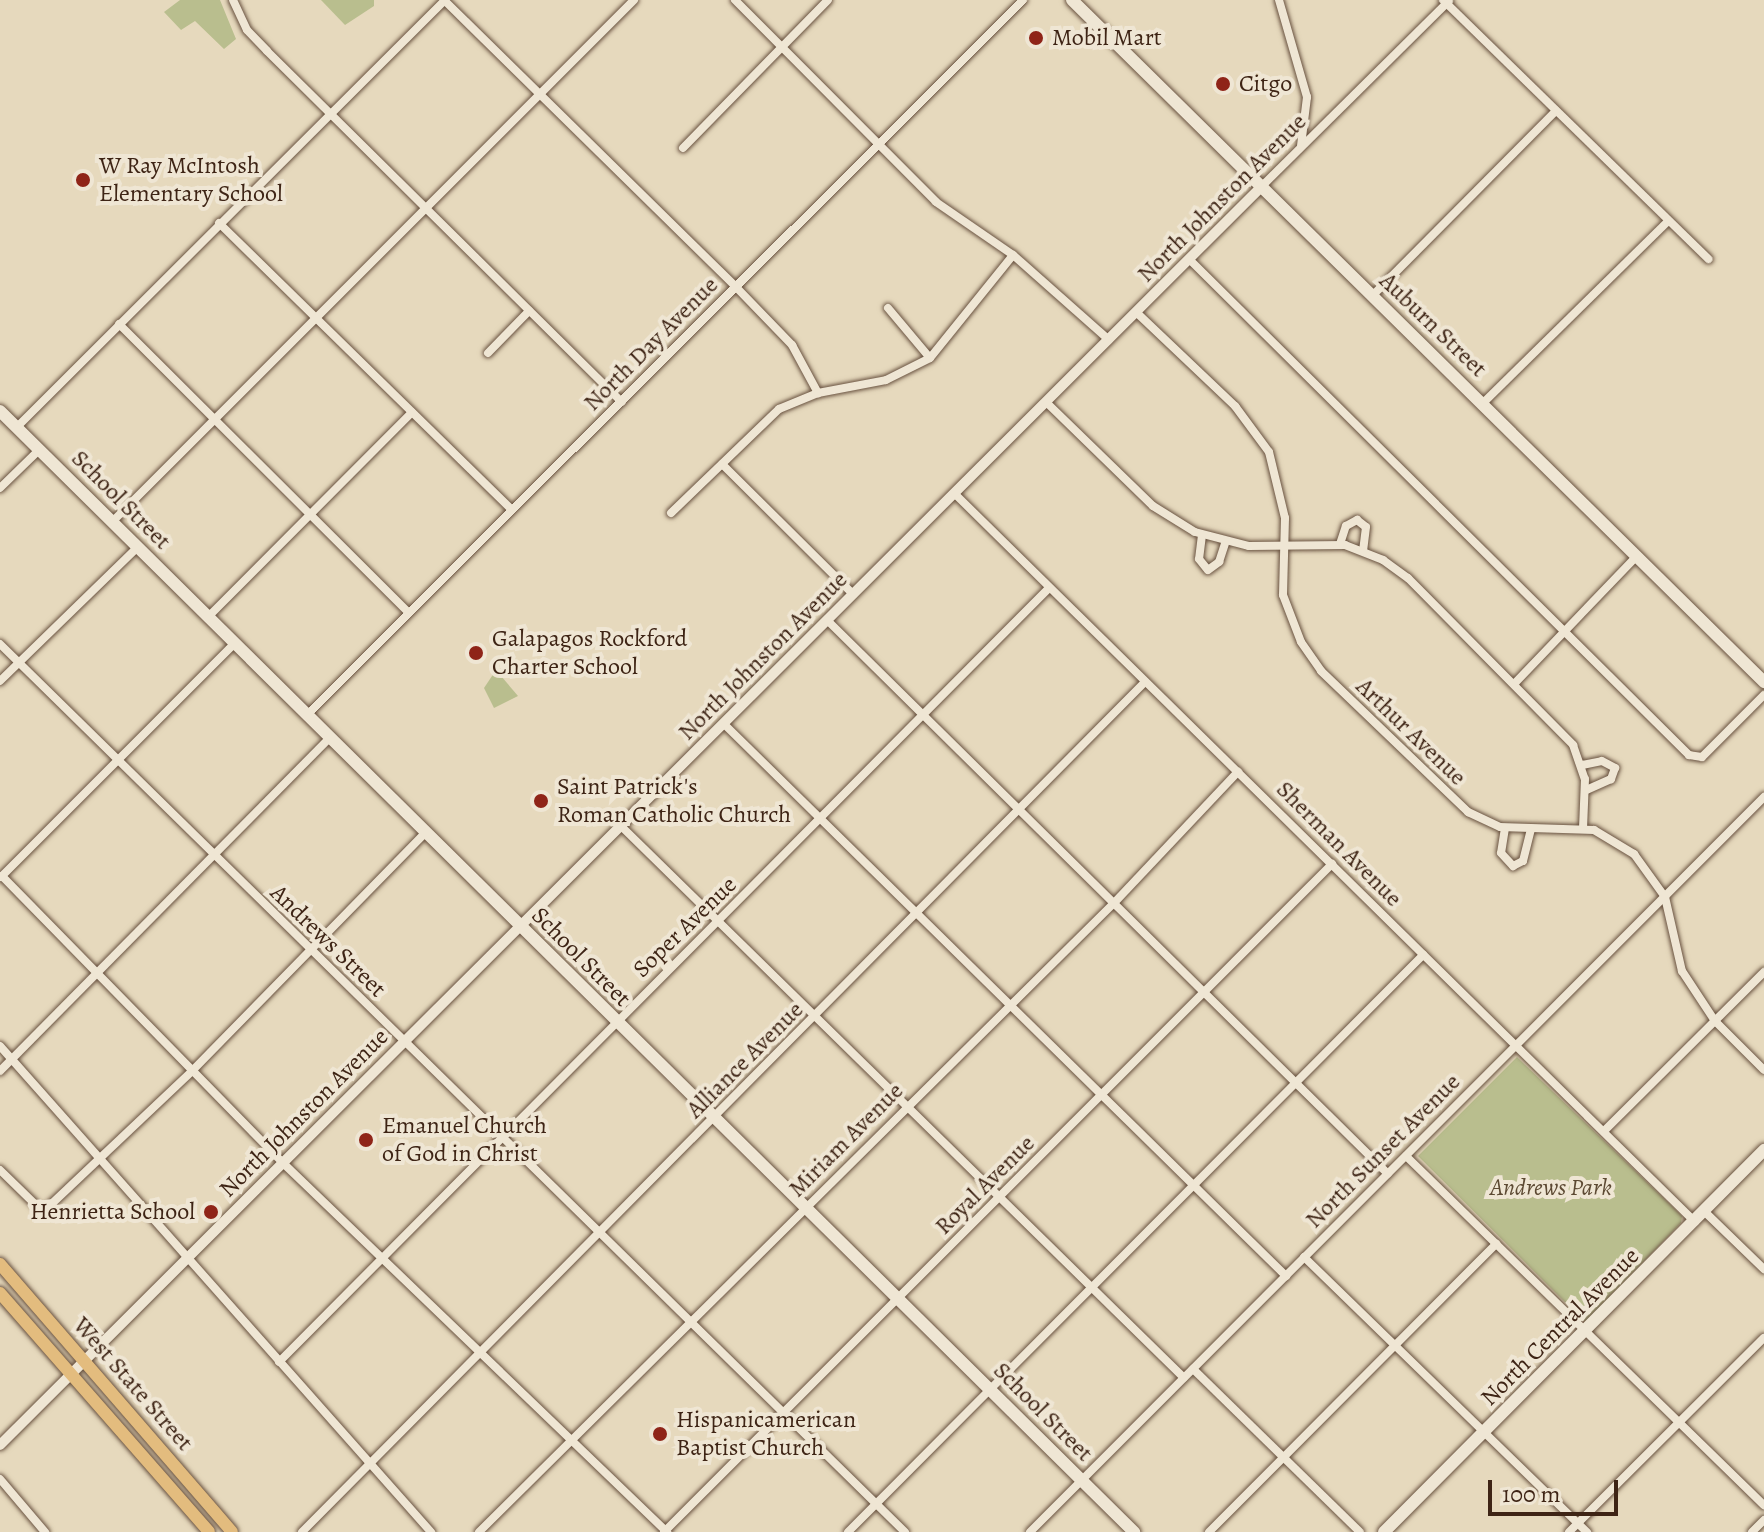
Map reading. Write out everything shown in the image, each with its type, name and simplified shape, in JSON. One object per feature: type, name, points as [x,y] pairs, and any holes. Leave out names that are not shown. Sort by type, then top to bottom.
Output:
[{"type":"main road","name":"Auburn Street","points":[[1072,0],[1764,682]]},
{"type":"main road","name":"School Street","points":[[0,411],[1134,1532]]},
{"type":"main road","name":"North Central Avenue","points":[[1384,1532],[1706,1213],[1764,1150]]},
{"type":"main road","name":"West State Street","points":[[0,1264],[232,1532]]},
{"type":"main road","name":"West State Street","points":[[0,1293],[209,1532]]},
{"type":"street","points":[[233,0],[247,30],[329,116],[622,402]]},
{"type":"street","points":[[17,427],[444,0],[792,345],[818,393]]},
{"type":"street","points":[[112,522],[634,0]]},
{"type":"street","points":[[735,0],[936,202],[1013,255],[1109,340]]},
{"type":"street","points":[[683,148],[828,0]]},
{"type":"street","name":"North Day Avenue","points":[[307,715],[1023,0]]},
{"type":"street","points":[[1279,0],[1307,97],[1301,147]]},
{"type":"street","points":[[1446,1],[1708,259]]},
{"type":"street","name":"North Johnston Avenue","points":[[0,1445],[1446,1]]},
{"type":"street","points":[[1372,296],[1556,111]]},
{"type":"street","points":[[1482,404],[1668,221]]},
{"type":"street","points":[[219,223],[511,509]]},
{"type":"street","points":[[671,513],[779,409],[818,393],[886,380],[930,358],[1013,255]]},
{"type":"street","points":[[1190,260],[1694,757],[1708,752],[1764,695]]},
{"type":"street","points":[[888,308],[930,358]]},
{"type":"street","points":[[488,353],[529,311]]},
{"type":"street","name":"Arthur Avenue","points":[[1136,312],[1262,439],[1280,484],[1285,543],[1283,595],[1310,658],[1456,804],[1505,828],[1583,828],[1634,854],[1665,897],[1682,971],[1715,1021],[1764,1070]]},
{"type":"street","points":[[119,324],[408,612]]},
{"type":"street","points":[[1046,402],[1153,506],[1202,535],[1225,543],[1340,544],[1363,551],[1408,578],[1567,736],[1582,765],[1586,790],[1583,828]]},
{"type":"street","points":[[208,617],[412,412]]},
{"type":"street","points":[[0,488],[39,450]]},
{"type":"street","points":[[722,464],[853,594]]},
{"type":"street","name":"Sherman Avenue","points":[[955,494],[1695,1223]]},
{"type":"street","points":[[1340,544],[1349,523],[1360,521],[1367,533],[1363,551]]},
{"type":"street","points":[[1202,535],[1199,559],[1208,570],[1219,562],[1225,543]]},
{"type":"street","points":[[0,681],[138,547]]},
{"type":"street","points":[[1515,683],[1636,557]]},
{"type":"street","name":"Soper Avenue","points":[[279,1362],[500,1136],[720,922],[1049,588]]},
{"type":"street","points":[[827,620],[1203,995],[1388,1174]]},
{"type":"street","name":"Andrews Street","points":[[0,644],[213,857],[905,1532]]},
{"type":"street","points":[[234,644],[1,876],[99,971],[191,1072],[283,1163],[666,1532]]},
{"type":"street","name":"Alliance Avenue","points":[[302,1532],[817,1018],[1145,682]]},
{"type":"street","points":[[724,724],[1007,1006],[1286,1276]]},
{"type":"street","points":[[0,1071],[329,739]]},
{"type":"street","points":[[1582,765],[1608,762],[1615,768],[1611,779],[1586,790]]},
{"type":"street","name":"Miriam Avenue","points":[[479,1532],[1113,904],[1238,772]]},
{"type":"street","name":"North Sunset Avenue","points":[[1030,1532],[1764,797]]},
{"type":"street","points":[[621,826],[1094,1286],[1184,1378]]},
{"type":"street","points":[[1505,828],[1501,853],[1513,866],[1523,861],[1531,830]]},
{"type":"street","points":[[0,1170],[43,1212],[191,1072],[307,948],[425,833]]},
{"type":"street","name":"Royal Avenue","points":[[666,1532],[1332,864]]},
{"type":"street","points":[[848,1532],[1423,955]]},
{"type":"street","points":[[1604,1131],[1764,972]]},
{"type":"street","points":[[0,1046],[431,1532]]},
{"type":"street","points":[[1406,1156],[1764,1505]]},
{"type":"street","points":[[1706,1213],[1764,1269]]},
{"type":"street","points":[[1209,1532],[1496,1244]]},
{"type":"street","points":[[1304,1257],[1391,1346],[1587,1532]]},
{"type":"street","points":[[1569,1532],[1764,1338]]},
{"type":"street","points":[[1193,1369],[1360,1532]]},
{"type":"street","points":[[0,1479],[45,1532]]},
{"type":"street","points":[[1752,1532],[1764,1520]]},
{"type":"green space","points":[[180,0],[220,0],[236,39],[224,49],[195,21],[181,30],[164,12]]},
{"type":"green space","points":[[321,0],[374,0],[374,6],[345,25]]},
{"type":"green space","points":[[496,670],[518,696],[494,708],[484,688]]},
{"type":"green space","name":"Andrews Park","points":[[1517,1057],[1682,1216],[1681,1223],[1585,1322],[1418,1156]]},
{"type":"place","name":"Mobil Mart","points":[[1036,38]]},
{"type":"place","name":"Citgo","points":[[1223,84]]},
{"type":"place","name":"W Ray McIntosh Elementary School","points":[[83,180]]},
{"type":"place","name":"Galapagos Rockford Charter School","points":[[476,653]]},
{"type":"place","name":"Saint Patrick's Roman Catholic Church","points":[[541,801]]},
{"type":"place","name":"Emanuel Church of God in Christ","points":[[366,1140]]},
{"type":"place","name":"Henrietta School","points":[[211,1212]]},
{"type":"place","name":"Hispanicamerican Baptist Church","points":[[660,1434]]}]
